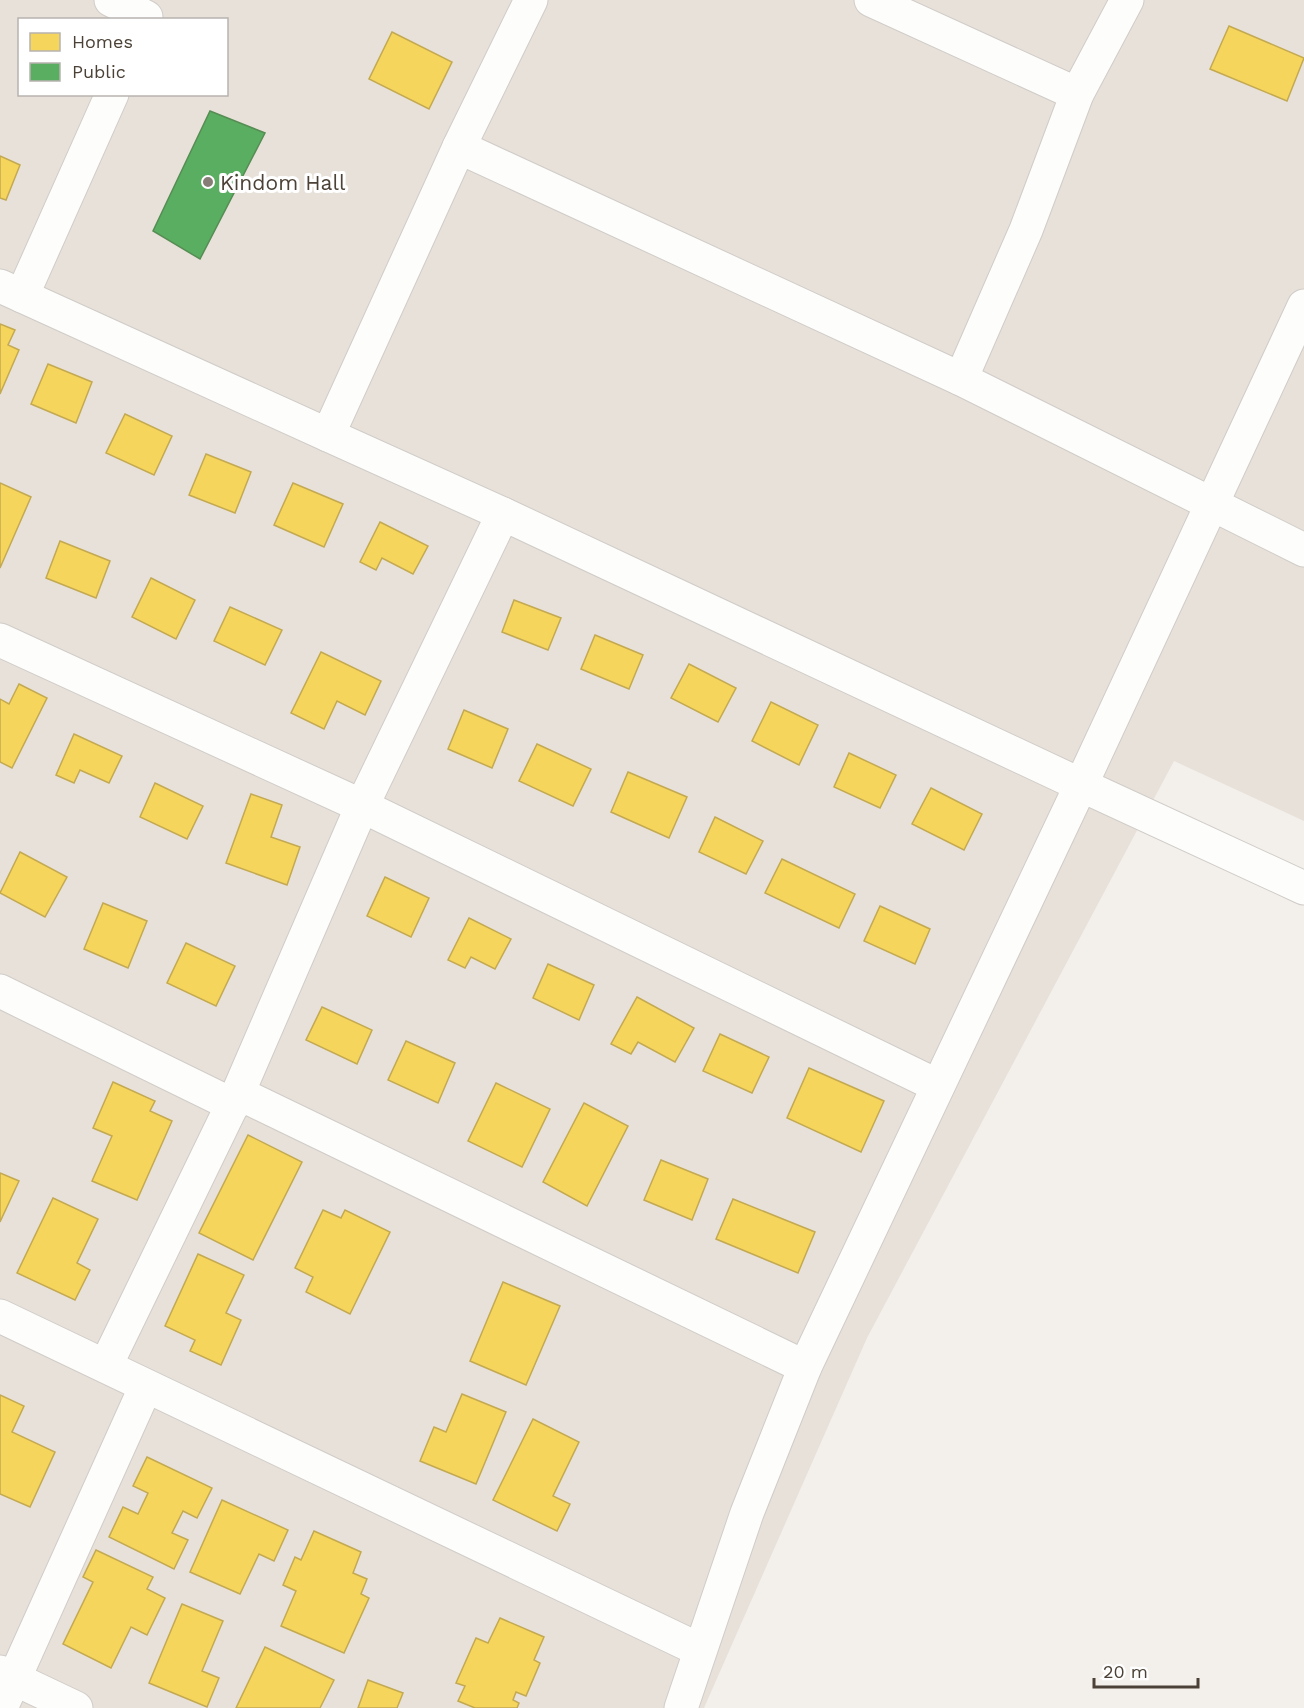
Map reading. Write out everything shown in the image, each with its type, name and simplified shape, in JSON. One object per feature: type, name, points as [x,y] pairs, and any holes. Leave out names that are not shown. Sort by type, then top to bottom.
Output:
[{"type":"street","points":[[111,0],[148,12]]},
{"type":"street","points":[[328,435],[459,147],[531,0]]},
{"type":"street","points":[[871,0],[1077,94]]},
{"type":"street","points":[[961,379],[1026,230],[1077,94],[1127,0]]},
{"type":"street","points":[[111,96],[11,291],[502,514],[1304,888]]},
{"type":"street","points":[[459,147],[961,379],[1211,506],[1304,550]]},
{"type":"street","points":[[681,1708],[747,1513],[805,1367],[936,1085],[1081,785],[1304,306]]},
{"type":"street","points":[[106,1365],[235,1099],[362,806],[502,514]]},
{"type":"street","points":[[0,640],[362,806],[936,1085]]},
{"type":"street","points":[[0,991],[805,1367]]},
{"type":"street","points":[[0,1317],[106,1365],[700,1650]]},
{"type":"street","points":[[1,1708],[7,1675],[146,1386]]},
{"type":"street","points":[[7,1675],[76,1708]]},
{"type":"shaded area","points":[[0,0],[1304,0],[1304,821],[1174,761],[867,1338],[704,1708],[0,1708]]},
{"type":"building: Homes","points":[[1229,26],[1304,58],[1287,101],[1210,69]]},
{"type":"building: Homes","points":[[392,32],[452,62],[429,109],[369,79]]},
{"type":"building: Homes","points":[[0,156],[20,165],[6,200],[0,198]]},
{"type":"building: Homes","points":[[0,324],[15,330],[8,345],[19,350],[0,394]]},
{"type":"building: Homes","points":[[48,364],[92,382],[76,423],[31,404]]},
{"type":"building: Homes","points":[[125,414],[172,436],[154,475],[106,453]]},
{"type":"building: Homes","points":[[206,454],[251,472],[235,513],[189,495]]},
{"type":"building: Homes","points":[[0,483],[31,497],[0,568]]},
{"type":"building: Homes","points":[[293,483],[343,504],[324,547],[274,525]]},
{"type":"building: Homes","points":[[380,522],[428,546],[413,574],[382,558],[376,570],[360,562]]},
{"type":"building: Homes","points":[[60,541],[110,561],[96,598],[46,578]]},
{"type":"building: Homes","points":[[151,578],[195,600],[176,639],[132,617]]},
{"type":"building: Homes","points":[[514,600],[561,618],[548,650],[502,632]]},
{"type":"building: Homes","points":[[230,607],[282,630],[265,665],[214,641]]},
{"type":"building: Homes","points":[[595,635],[643,655],[629,689],[581,669]]},
{"type":"building: Homes","points":[[321,652],[381,681],[365,715],[337,701],[324,729],[291,713]]},
{"type":"building: Homes","points":[[689,664],[736,688],[718,722],[671,698]]},
{"type":"building: Homes","points":[[19,684],[47,698],[12,768],[0,762],[0,699],[9,704]]},
{"type":"building: Homes","points":[[771,702],[818,725],[799,765],[752,741]]},
{"type":"building: Homes","points":[[464,710],[508,729],[492,768],[448,749]]},
{"type":"building: Homes","points":[[74,734],[122,756],[109,783],[80,770],[74,783],[56,775]]},
{"type":"building: Homes","points":[[537,744],[591,769],[573,806],[519,781]]},
{"type":"building: Homes","points":[[849,753],[896,775],[880,808],[834,787]]},
{"type":"building: Homes","points":[[628,772],[687,797],[669,838],[611,812]]},
{"type":"building: Homes","points":[[155,783],[203,806],[187,839],[140,817]]},
{"type":"building: Homes","points":[[931,788],[982,814],[964,850],[912,824]]},
{"type":"building: Homes","points":[[251,794],[282,805],[271,837],[300,847],[287,885],[226,863]]},
{"type":"building: Homes","points":[[715,817],[763,841],[746,874],[699,852]]},
{"type":"building: Homes","points":[[20,852],[67,877],[45,917],[0,893]]},
{"type":"building: Homes","points":[[782,859],[855,894],[839,928],[765,893]]},
{"type":"building: Homes","points":[[385,877],[429,898],[411,937],[367,916]]},
{"type":"building: Homes","points":[[103,903],[147,921],[128,968],[84,949]]},
{"type":"building: Homes","points":[[880,906],[930,929],[915,964],[864,941]]},
{"type":"building: Homes","points":[[469,918],[511,939],[495,969],[471,957],[465,968],[448,960]]},
{"type":"building: Homes","points":[[186,943],[235,966],[216,1006],[167,983]]},
{"type":"building: Homes","points":[[548,964],[594,985],[579,1020],[533,998]]},
{"type":"building: Homes","points":[[637,997],[694,1028],[675,1062],[638,1042],[631,1054],[611,1044]]},
{"type":"building: Homes","points":[[322,1007],[372,1030],[357,1064],[306,1040]]},
{"type":"building: Homes","points":[[720,1034],[769,1057],[752,1093],[703,1071]]},
{"type":"building: Homes","points":[[406,1041],[455,1063],[438,1103],[388,1080]]},
{"type":"building: Homes","points":[[809,1068],[884,1101],[861,1152],[787,1118]]},
{"type":"building: Homes","points":[[113,1082],[155,1101],[150,1111],[172,1121],[137,1200],[92,1181],[112,1136],[93,1128]]},
{"type":"building: Homes","points":[[496,1083],[550,1109],[522,1167],[468,1141]]},
{"type":"building: Homes","points":[[584,1103],[628,1126],[587,1206],[543,1182]]},
{"type":"building: Homes","points":[[248,1135],[302,1162],[253,1260],[199,1233]]},
{"type":"building: Homes","points":[[661,1160],[708,1179],[692,1220],[644,1200]]},
{"type":"building: Homes","points":[[0,1173],[19,1181],[0,1222]]},
{"type":"building: Homes","points":[[53,1198],[98,1219],[77,1263],[90,1270],[75,1300],[17,1273]]},
{"type":"building: Homes","points":[[733,1199],[815,1232],[798,1273],[716,1239]]},
{"type":"building: Homes","points":[[323,1210],[341,1218],[345,1210],[390,1232],[350,1314],[306,1292],[313,1277],[295,1268]]},
{"type":"building: Homes","points":[[198,1254],[244,1275],[226,1313],[241,1320],[221,1365],[190,1351],[195,1340],[165,1326]]},
{"type":"building: Homes","points":[[503,1282],[560,1306],[526,1385],[470,1361]]},
{"type":"building: Homes","points":[[462,1394],[506,1412],[476,1484],[420,1461],[434,1427],[446,1432]]},
{"type":"building: Homes","points":[[0,1395],[24,1406],[12,1432],[55,1452],[30,1507],[0,1494]]},
{"type":"building: Homes","points":[[533,1419],[579,1442],[553,1496],[570,1504],[557,1531],[493,1500]]},
{"type":"building: Homes","points":[[147,1457],[212,1488],[197,1518],[183,1511],[172,1533],[188,1540],[174,1569],[109,1537],[123,1507],[138,1514],[148,1493],[133,1486]]},
{"type":"building: Homes","points":[[222,1500],[288,1530],[274,1561],[259,1554],[240,1594],[190,1572]]},
{"type":"building: Homes","points":[[314,1531],[361,1552],[353,1573],[367,1579],[361,1594],[369,1598],[344,1653],[281,1626],[296,1591],[283,1585],[295,1557],[301,1560]]},
{"type":"building: Homes","points":[[96,1550],[153,1577],[147,1589],[165,1598],[147,1635],[131,1627],[111,1668],[63,1644],[93,1582],[83,1577]]},
{"type":"building: Homes","points":[[182,1604],[223,1621],[202,1671],[219,1678],[207,1707],[149,1683]]},
{"type":"building: Homes","points":[[500,1618],[544,1637],[534,1660],[540,1663],[526,1696],[516,1692],[513,1700],[519,1703],[517,1708],[475,1708],[458,1701],[465,1686],[456,1683],[476,1638],[488,1643]]},
{"type":"building: Homes","points":[[265,1647],[334,1680],[320,1708],[236,1708]]},
{"type":"building: Homes","points":[[368,1680],[403,1693],[397,1708],[358,1708]]},
{"type":"building: Public","name":"Kindom Hall","points":[[210,111],[265,133],[200,259],[153,231]]},
{"type":"place","name":"Kindom Hall","points":[[208,182]]}]
